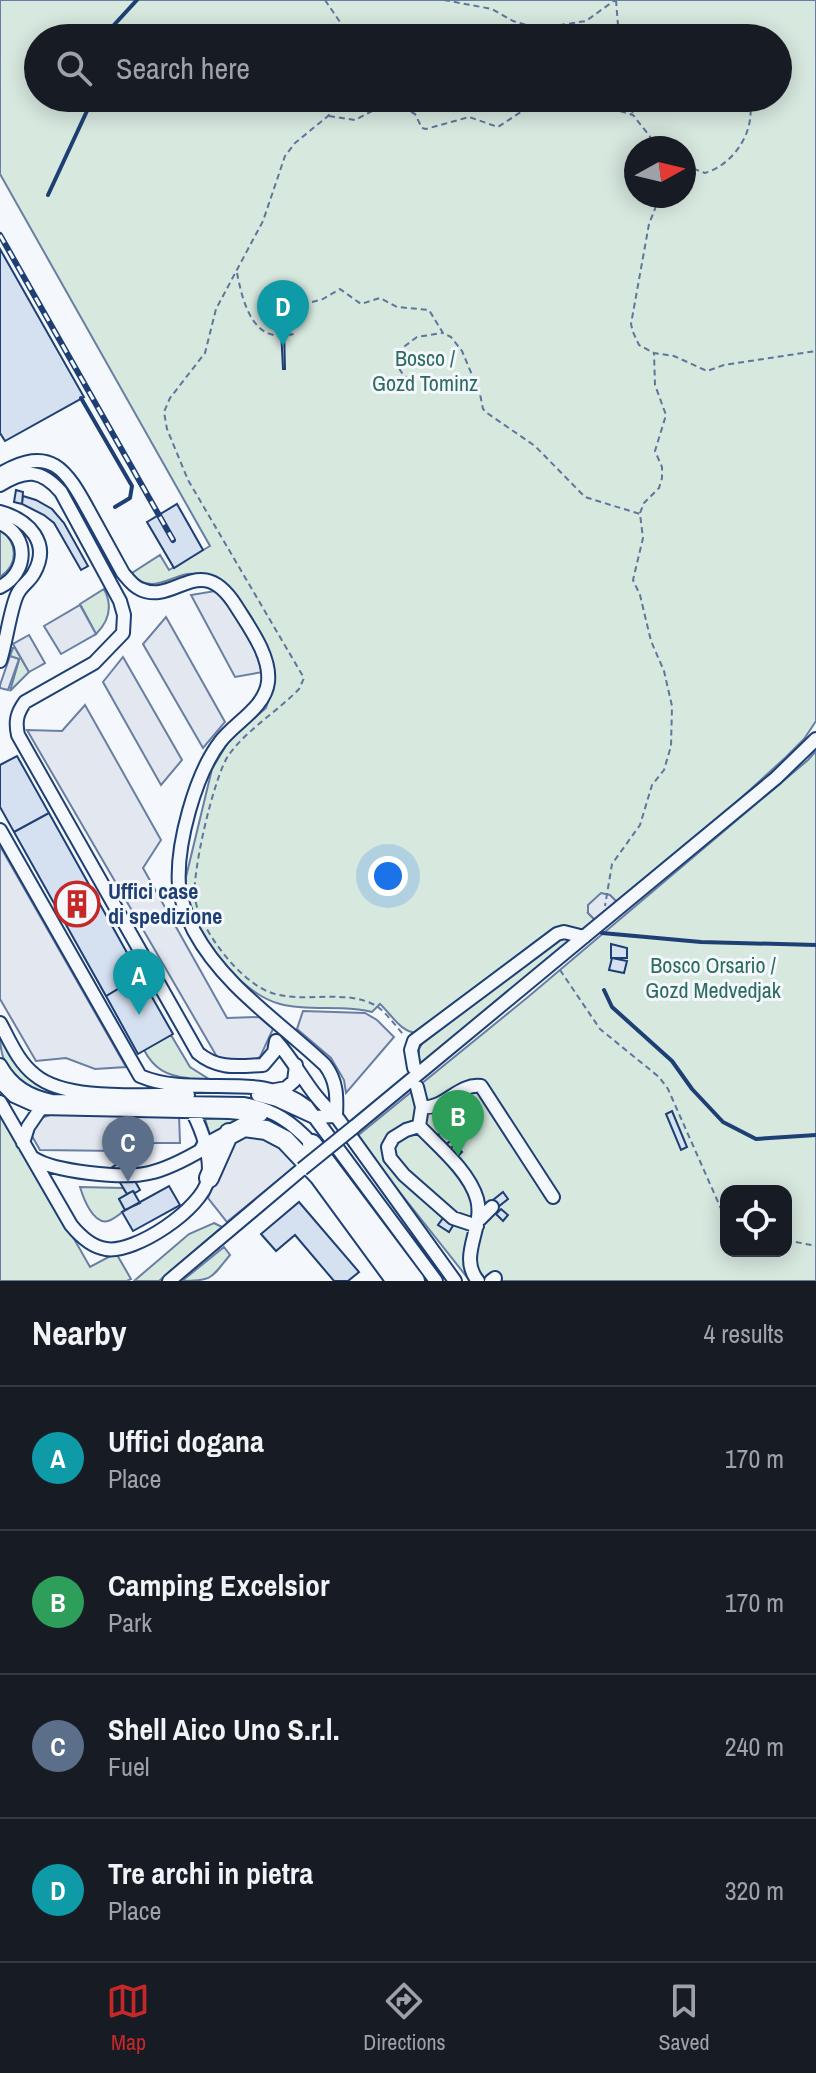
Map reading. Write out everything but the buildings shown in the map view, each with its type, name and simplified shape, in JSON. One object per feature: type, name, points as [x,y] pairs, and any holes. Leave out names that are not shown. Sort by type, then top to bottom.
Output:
[{"type":"highway","points":[[205,1148],[244,1127],[255,1127],[285,1140],[319,1176],[396,1281]]},
{"type":"highway","points":[[209,1178],[230,1132]]},
{"type":"highway","points":[[312,1144],[415,1281]]},
{"type":"street","points":[[0,474],[27,461],[45,462],[60,469],[74,486],[123,573],[132,583],[141,590],[153,592],[199,579],[210,581],[227,593],[255,638],[266,661],[268,686],[254,709],[219,743],[202,775],[181,850],[179,885],[183,907],[196,934],[214,960],[333,1076],[337,1094],[336,1116]]},
{"type":"street","points":[[0,485],[12,477],[28,473],[40,474],[52,481],[61,492],[120,601],[124,615],[123,633],[94,663],[25,702],[15,723],[18,735],[198,1053],[223,1067],[263,1065],[274,1052],[276,1041],[322,1105],[336,1116],[455,1281]]},
{"type":"street","points":[[0,512],[30,526],[39,553],[36,570],[17,593],[0,661]]},
{"type":"street","points":[[0,523],[19,537],[22,554],[19,572],[11,582],[0,587]]},
{"type":"street","points":[[169,1281],[776,778],[816,739]]},
{"type":"street","points":[[0,830],[140,1076],[155,1083],[185,1087],[275,1090],[286,1088],[294,1081],[296,1065]]},
{"type":"street","points":[[414,1068],[411,1050],[414,1041],[557,934],[564,932],[584,937]]},
{"type":"street","points":[[0,1023],[24,1065],[54,1088],[76,1093],[256,1094],[314,1117],[336,1116]]},
{"type":"street","points":[[0,1065],[12,1084],[26,1093],[52,1101],[258,1107],[289,1121],[312,1144]]},
{"type":"street","points":[[0,1082],[14,1096],[41,1108],[229,1112],[267,1117],[312,1144]]},
{"type":"street","points":[[422,1107],[430,1108],[471,1084],[481,1086],[553,1197]]},
{"type":"street","points":[[417,1087],[422,1107],[419,1126]]},
{"type":"street","points":[[275,1090],[297,1099],[314,1117],[436,1281]]},
{"type":"street","points":[[0,1102],[78,1233],[105,1249],[136,1243],[186,1213],[200,1196],[209,1178],[200,1127],[193,1113]]},
{"type":"street","points":[[23,1143],[28,1127],[41,1108]]},
{"type":"street","points":[[419,1126],[464,1176],[477,1196],[478,1222],[468,1262],[478,1281]]},
{"type":"street","points":[[419,1126],[393,1138],[388,1147],[390,1158],[404,1175],[453,1218],[478,1222]]},
{"type":"street","points":[[31,1156],[41,1163],[66,1169],[104,1174],[148,1174],[205,1148]]},
{"type":"street","points":[[478,1222],[492,1207]]},
{"type":"path","points":[[325,0],[341,24]]},
{"type":"path","points":[[444,0],[492,9],[523,24]]},
{"type":"path","points":[[567,24],[586,21],[615,0],[618,24]]},
{"type":"path","points":[[331,112],[295,143],[285,156],[263,221],[216,309],[205,353],[170,398],[164,419],[188,480],[304,678],[299,689],[241,741],[223,766],[197,870],[196,902],[222,950],[246,978],[260,988],[283,997],[369,1003],[380,1009],[403,1034],[414,1041]]},
{"type":"path","points":[[328,116],[355,120],[368,112]]},
{"type":"path","points":[[411,112],[426,129],[469,117],[498,127],[519,112]]},
{"type":"path","points":[[623,112],[633,115]]},
{"type":"path","points":[[632,112],[650,136]]},
{"type":"path","points":[[696,170],[705,173],[719,167],[734,154],[750,123],[750,112]]},
{"type":"path","points":[[655,208],[649,224],[631,324],[639,345],[707,371],[724,365],[816,351]]},
{"type":"path","points":[[237,272],[247,311],[254,323],[261,331],[274,334],[293,334],[293,312],[298,306],[315,302],[340,289],[361,304],[380,298],[397,307],[429,310],[443,333],[451,337],[462,351],[487,413],[535,446],[585,497],[640,514]]},
{"type":"path","points":[[410,380],[398,368],[401,349],[417,337],[443,333]]},
{"type":"path","points":[[608,918],[605,906],[612,864],[644,816],[652,785],[666,764],[673,726],[664,671],[651,641],[640,595],[633,580],[643,538],[640,514],[644,503],[659,488],[662,478],[662,467],[655,451],[666,411],[655,385],[654,353]]},
{"type":"path","points":[[555,962],[600,1029],[659,1077],[668,1089],[720,1206]]},
{"type":"path","points":[[792,1241],[816,1246]]},
{"type":"green space","name":"Bosco / Gozd Tominz","points":[[0,0],[816,0],[816,721],[786,757],[674,859],[618,903],[588,913],[595,920],[584,930],[563,926],[557,929],[418,1033],[402,1027],[380,1004],[372,1012],[349,1008],[303,1008],[263,997],[230,971],[215,953],[193,914],[186,877],[212,769],[230,739],[266,708],[273,671],[214,578],[187,574],[152,584],[138,580],[132,573],[160,555],[169,570],[210,546],[0,174]]},
{"type":"green space","points":[[0,529],[10,541],[14,553],[11,566],[0,577]]},
{"type":"green space","points":[[104,589],[108,613],[96,634],[80,604]]},
{"type":"green space","points":[[13,648],[29,672],[10,691],[19,660],[10,656]]},
{"type":"green space","name":"Bosco Orsario / Gozd Medvedjak","points":[[816,751],[816,1281],[470,1281],[356,1137],[528,997]]},
{"type":"green space","points":[[557,939],[568,939],[566,946],[419,1065],[419,1049],[423,1042]]},
{"type":"green space","points":[[0,1035],[21,1068],[50,1092],[50,1096],[29,1087],[13,1075],[3,1058]]},
{"type":"green space","points":[[171,1035],[190,1067],[212,1081],[188,1083],[188,1078],[167,1073],[152,1062],[144,1050]]},
{"type":"green space","points":[[0,1109],[90,1267],[116,1253],[131,1279],[0,1281]]},
{"type":"green space","points":[[254,1118],[211,1139],[205,1119]]},
{"type":"green space","points":[[80,1187],[123,1188],[127,1194],[119,1199],[125,1210],[110,1220],[98,1219]]},
{"type":"green space","points":[[214,1223],[222,1227],[159,1281],[134,1281],[189,1234]]},
{"type":"green space","points":[[224,1247],[230,1255],[215,1273],[206,1279],[182,1281]]},
{"type":"shaded area","points":[[221,590],[262,663],[263,672],[235,677],[191,595]]},
{"type":"shaded area","points":[[80,605],[96,634],[61,654],[44,626]]},
{"type":"shaded area","points":[[166,617],[225,722],[203,748],[143,644]]},
{"type":"shaded area","points":[[29,635],[45,663],[29,672],[13,644]]},
{"type":"shaded area","points":[[10,656],[19,659],[8,690],[0,688],[0,685]]},
{"type":"shaded area","points":[[123,657],[182,760],[161,785],[103,682]]},
{"type":"shaded area","points":[[85,705],[161,840],[143,868],[227,1018],[259,1017],[273,1029],[260,1057],[249,1062],[220,1062],[27,730],[62,731]]},
{"type":"shaded area","points":[[0,846],[126,1067],[95,1069],[66,1058],[36,1061],[0,999]]},
{"type":"shaded area","points":[[601,893],[610,895],[618,903],[595,920],[588,913],[588,905]]},
{"type":"shaded area","points":[[303,1011],[365,1013],[394,1037],[346,1093],[344,1080],[331,1058],[297,1029]]},
{"type":"shaded area","points":[[53,1114],[179,1115],[180,1143],[120,1143],[119,1151],[40,1150],[32,1136],[33,1129],[41,1118]]},
{"type":"shaded area","points":[[240,1136],[266,1136],[299,1163],[227,1222],[208,1198],[230,1143]]},
{"type":"railway","points":[[0,235],[173,540]]},
{"type":"wall","points":[[115,24],[137,0]]},
{"type":"wall","points":[[48,195],[87,112]]},
{"type":"wall","points":[[81,398],[132,486],[130,498],[115,507]]},
{"type":"wall","points":[[602,933],[701,942],[816,945]]},
{"type":"wall","points":[[604,990],[612,1007],[672,1061],[692,1089],[723,1122],[756,1139],[816,1135]]},
{"type":"place","name":"Tre archi in pietra","points":[[283,346]]},
{"type":"place","name":"Uffici case di spedizione","points":[[77,904]]},
{"type":"place","name":"Uffici dogana","points":[[139,1015]]},
{"type":"place","name":"Camping Excelsior","points":[[458,1156]]},
{"type":"place","name":"Shell Aico Uno S.r.l.","points":[[128,1182]]}]
